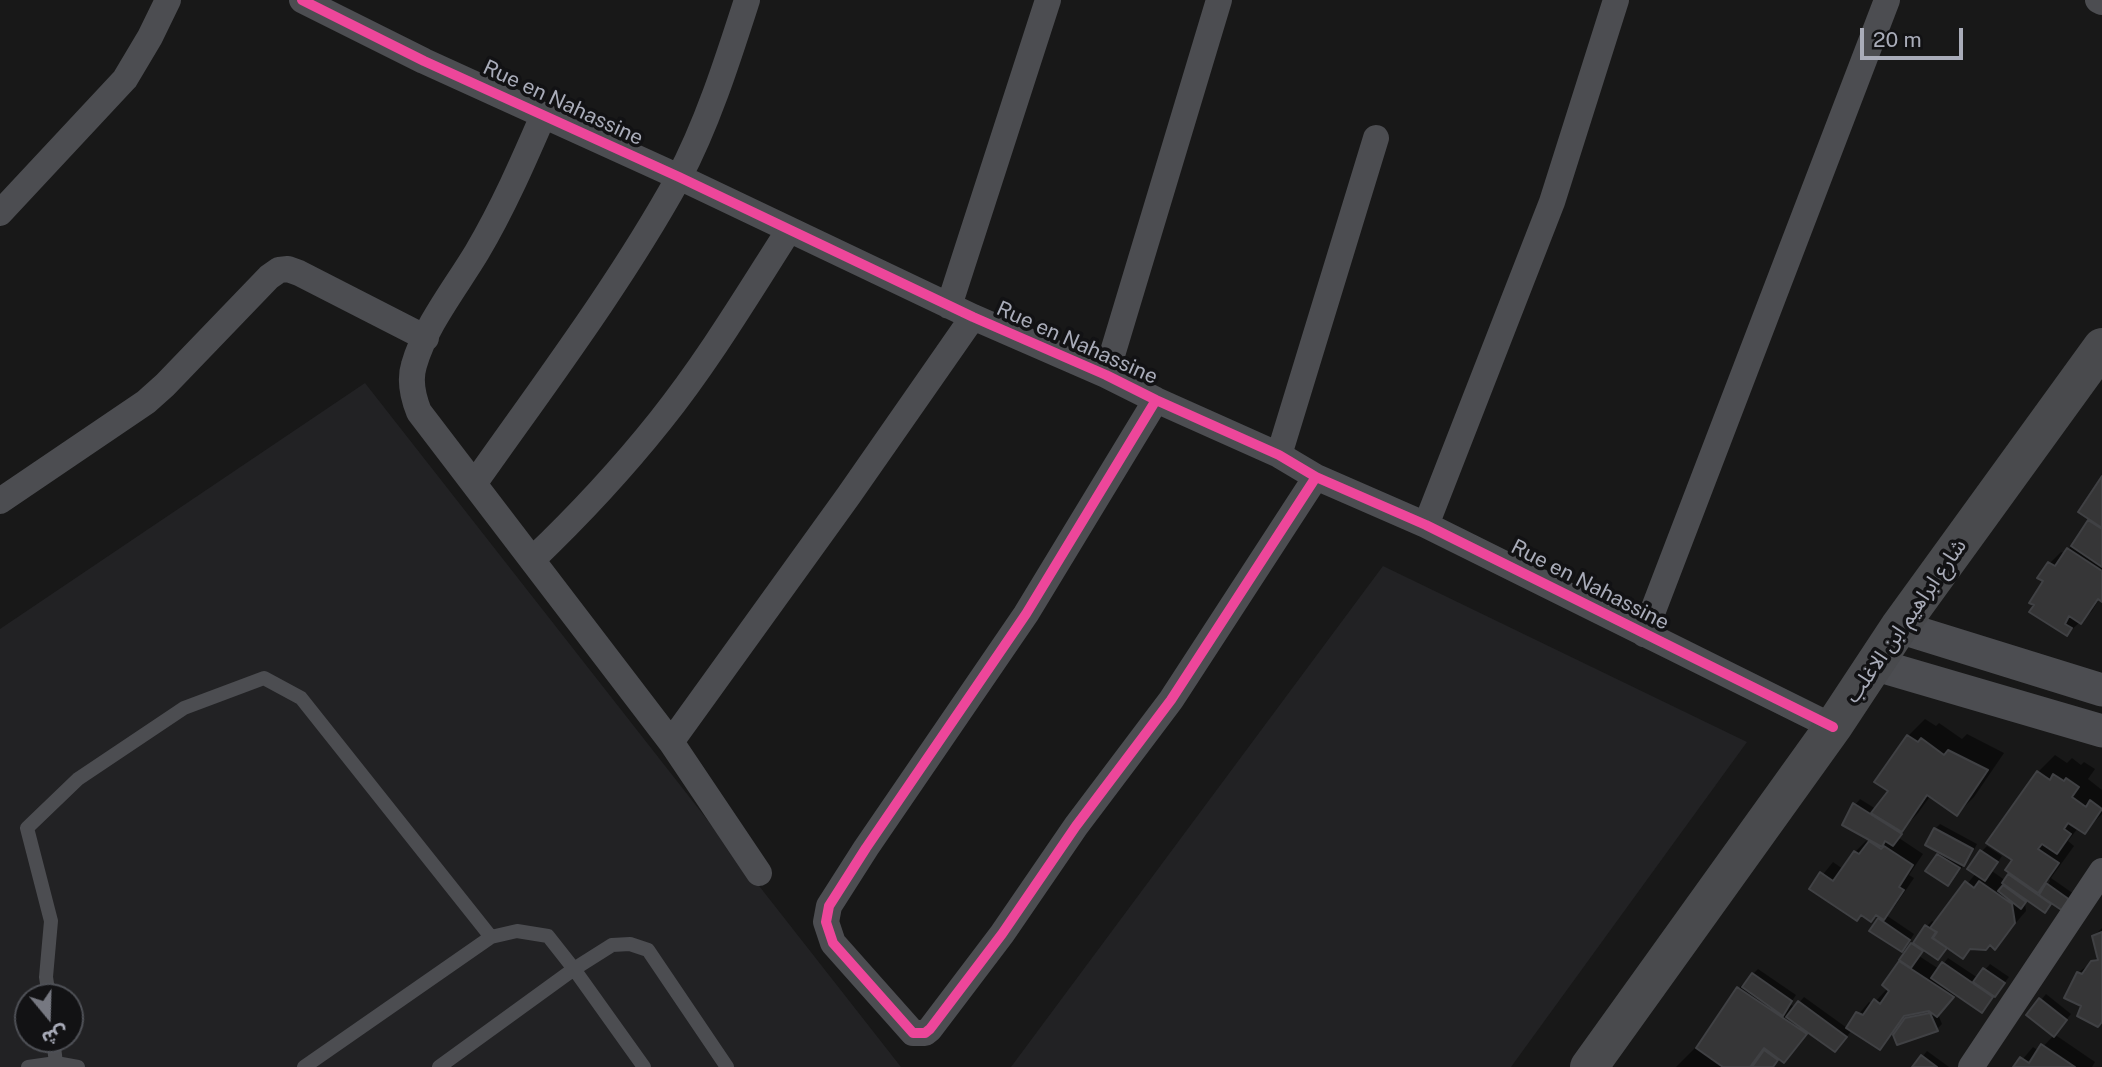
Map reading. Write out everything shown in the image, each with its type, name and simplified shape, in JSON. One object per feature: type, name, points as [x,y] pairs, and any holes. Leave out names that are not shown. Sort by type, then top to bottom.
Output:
[{"type":"main road","name":"شارع ابراهيم ابن الاغلب","points":[[1589,1067],[1833,727],[1899,627],[2102,347]]},
{"type":"street","points":[[0,213],[125,79],[168,0]]},
{"type":"street","name":"Rue en Nahassine","points":[[302,0],[424,61],[679,177],[961,311],[1279,455],[1316,477],[1426,524],[1833,727]]},
{"type":"street","points":[[474,484],[561,360],[679,177],[706,115],[747,0]]},
{"type":"street","points":[[671,742],[765,613],[961,311],[1048,0]]},
{"type":"street","points":[[1106,375],[1219,0]]},
{"type":"street","points":[[1426,524],[1552,202],[1616,0]]},
{"type":"street","points":[[1644,634],[1887,0]]},
{"type":"street","points":[[543,116],[499,213],[426,338],[413,366],[411,382],[414,400],[419,412],[671,742],[759,873]]},
{"type":"street","points":[[1279,455],[1376,138]]},
{"type":"street","points":[[533,559],[606,485],[661,420],[789,230]]},
{"type":"street","points":[[0,501],[146,402],[261,284],[279,270],[288,269],[311,278],[426,338]]},
{"type":"street","points":[[1156,400],[1026,614],[829,906],[826,922],[833,943],[913,1033],[925,1033],[930,1029],[1002,934],[1076,826],[1171,700],[1316,477]]},
{"type":"street","points":[[1899,627],[2102,690]]},
{"type":"street","points":[[1873,664],[2102,731]]},
{"type":"street","points":[[1971,1067],[2102,871]]},
{"type":"lane","points":[[47,983],[51,921],[27,828],[78,779],[184,708],[264,678],[302,698],[491,937]]},
{"type":"lane","points":[[304,1067],[491,937],[517,931],[548,936],[644,1067]]},
{"type":"lane","points":[[439,1067],[574,969],[612,945],[630,944],[648,950],[727,1067]]},
{"type":"lane","points":[[55,1053],[56,1063]]},
{"type":"lane","points":[[29,1067],[56,1063],[78,1067]]},
{"type":"shaded area","points":[[365,383],[901,1067],[0,1067],[0,629]]},
{"type":"shaded area","points":[[1383,566],[1747,742],[1511,1067],[1011,1067]]},
{"type":"building","points":[[2102,476],[2102,528],[2078,512]]},
{"type":"building","points":[[2088,520],[2102,529],[2102,567],[2071,546]]},
{"type":"building","points":[[2067,548],[2102,571],[2102,602],[2098,599],[2081,624],[2069,616],[2065,624],[2072,628],[2067,636],[2029,612],[2034,605],[2029,603],[2043,581],[2037,578],[2048,562],[2055,566]]},
{"type":"building","points":[[1907,735],[1918,742],[1921,738],[1944,755],[1948,750],[1988,770],[1957,816],[1927,795],[1902,832],[1871,813],[1888,791],[1874,782]]},
{"type":"building","points":[[2037,771],[2050,780],[2053,774],[2064,781],[2066,778],[2079,787],[2072,797],[2086,807],[2090,800],[2102,809],[2085,834],[2068,823],[2064,829],[2071,834],[2057,854],[2042,844],[2038,849],[2059,863],[2038,893],[2005,870],[2012,860],[1986,843]]},
{"type":"building","points":[[1853,803],[1902,834],[1893,846],[1885,841],[1882,847],[1842,825]]},
{"type":"building","points":[[1934,828],[1973,849],[1964,866],[1925,845]]},
{"type":"building","points":[[1869,841],[1881,849],[1884,846],[1913,865],[1899,887],[1904,890],[1884,920],[1876,915],[1871,922],[1861,915],[1857,921],[1809,889],[1820,872],[1833,881],[1854,851],[1859,854]]},
{"type":"building","points":[[1980,850],[1998,862],[1985,881],[1967,869]]},
{"type":"building","points":[[1937,854],[1960,868],[1948,886],[1925,871]]},
{"type":"building","points":[[2008,874],[2051,904],[2045,913],[2002,883]]},
{"type":"building","points":[[1965,881],[1974,888],[1979,881],[2012,904],[2015,923],[1995,950],[1990,945],[1986,950],[1970,949],[1963,959],[1933,938],[1937,932],[1930,928]]},
{"type":"building","points":[[2046,883],[2070,900],[2063,911],[2039,895]]},
{"type":"building","points":[[2003,885],[2026,902],[2021,909],[1998,891]]},
{"type":"building","points":[[1878,918],[1910,940],[1902,952],[1869,931]]},
{"type":"building","points":[[1925,925],[1936,932],[1932,938],[1947,948],[1938,960],[1913,943]]},
{"type":"building","points":[[2102,932],[2102,1022],[2098,1027],[2077,1016],[2081,1006],[2064,998],[2077,972],[2082,974],[2091,961],[2098,960],[2092,936]]},
{"type":"building","points":[[1911,943],[1923,951],[1911,968],[1899,960]]},
{"type":"building","points":[[1899,961],[1954,997],[1937,1017],[1929,1011],[1904,1016],[1880,1050],[1846,1028],[1856,1012],[1863,1015],[1874,999],[1880,1004],[1889,991],[1882,985]]},
{"type":"building","points":[[1942,962],[1993,997],[1982,1013],[1931,978]]},
{"type":"building","points":[[1983,968],[2005,983],[1995,997],[1973,982]]},
{"type":"building","points":[[1752,973],[1792,1001],[1783,1016],[1742,987]]},
{"type":"building","points":[[1737,987],[1807,1034],[1784,1063],[1764,1048],[1750,1067],[1723,1067],[1696,1048]]},
{"type":"building","points":[[2039,998],[2067,1020],[2054,1037],[2026,1015]]},
{"type":"building","points":[[1798,1001],[1847,1037],[1835,1052],[1786,1017]]},
{"type":"building","points":[[1930,1013],[1938,1031],[1897,1045],[1893,1035],[1905,1018]]},
{"type":"building","points":[[2041,1044],[2075,1067],[2013,1067],[2020,1057],[2029,1063]]},
{"type":"building","points":[[1764,1050],[1778,1060],[1773,1067],[1752,1067]]},
{"type":"building","points":[[1921,1055],[1937,1067],[1912,1067]]},
{"type":"cycle path","points":[[302,0],[424,61],[679,177],[973,317],[1279,455],[1316,477],[1426,525],[1833,727]]},
{"type":"cycle path","points":[[1156,400],[1026,614],[829,906],[826,922],[833,943],[913,1033],[925,1033],[930,1029],[1002,934],[1076,826],[1171,700],[1316,477]]}]
